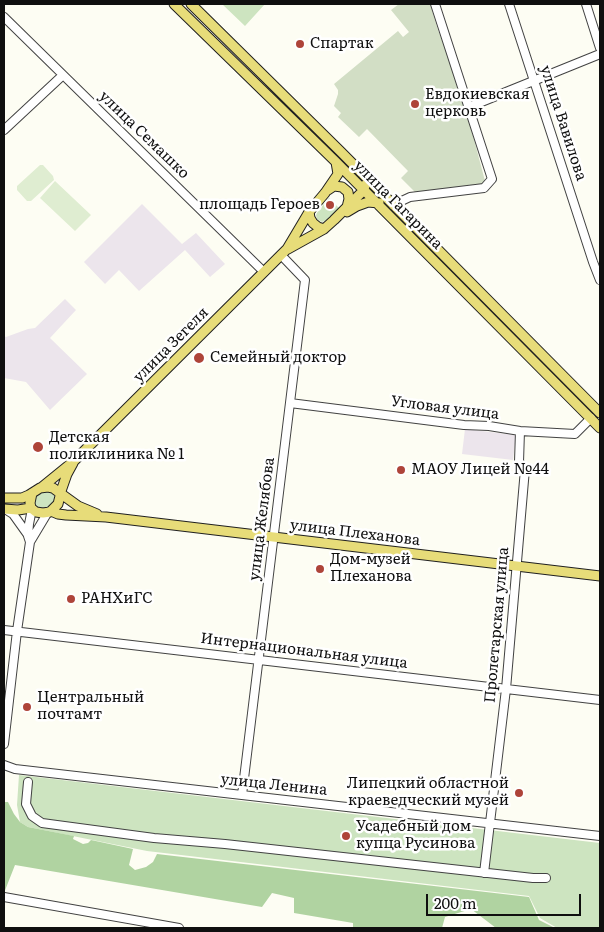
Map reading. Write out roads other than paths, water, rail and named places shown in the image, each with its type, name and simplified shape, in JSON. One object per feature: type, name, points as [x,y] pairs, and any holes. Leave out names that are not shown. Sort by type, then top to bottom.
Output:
[{"type":"main road","name":"улица Гагарина","points":[[174,4],[336,162],[600,428]]},
{"type":"main road","name":"улица Гагарина","points":[[190,4],[600,413]]},
{"type":"main road","points":[[284,252],[309,212],[338,174],[336,162]]},
{"type":"main road","points":[[284,252],[324,229],[364,190],[365,183],[362,174]]},
{"type":"main road","points":[[327,190],[334,186],[342,187],[348,192],[350,199],[347,207]]},
{"type":"main road","points":[[334,220],[357,206],[368,202],[392,205]]},
{"type":"main road","points":[[309,212],[313,223],[324,229]]},
{"type":"main road","name":"улица Зегеля","points":[[42,487],[74,461],[284,252]]},
{"type":"main road","name":"улица Зегеля","points":[[60,494],[74,461]]},
{"type":"main road","points":[[32,494],[30,503],[36,512],[50,512],[59,501],[60,494],[52,477]]},
{"type":"main road","points":[[4,498],[22,498],[42,487],[51,487],[60,494]]},
{"type":"main road","name":"улица Плеханова","points":[[60,494],[78,506],[106,517]]},
{"type":"main road","points":[[4,509],[32,508]]},
{"type":"main road","name":"улица Плеханова","points":[[50,512],[66,515],[106,517],[600,576]]},
{"type":"street","points":[[392,205],[410,197],[484,188],[492,179],[435,4]]},
{"type":"street","name":"улица Вавилова","points":[[509,4],[600,280]]},
{"type":"street","points":[[586,4],[600,48]]},
{"type":"street","name":"улица Семашко","points":[[4,17],[264,272]]},
{"type":"street","points":[[469,107],[600,54]]},
{"type":"street","points":[[4,130],[63,75]]},
{"type":"street","name":"улица Желябова","points":[[242,795],[305,280],[284,252]]},
{"type":"street","name":"Угловая улица","points":[[290,403],[520,431],[575,434],[591,418]]},
{"type":"street","name":"Пролетарская улица","points":[[484,873],[506,688],[525,469],[519,462],[520,431]]},
{"type":"street","points":[[4,744],[32,508]]},
{"type":"street","points":[[4,509],[13,514],[29,539]]},
{"type":"street","points":[[29,539],[50,512]]},
{"type":"street","name":"Интернациональная улица","points":[[4,630],[600,700]]},
{"type":"street","name":"улица Ленина","points":[[4,765],[15,768],[600,836]]},
{"type":"street","points":[[28,782],[26,804],[32,816],[42,823],[154,838],[233,844],[484,873],[546,878]]},
{"type":"street","points":[[4,897],[179,928]]},
{"type":"place","name":"Спартак","points":[[300,44]]},
{"type":"place","name":"Евдокиевская церковь","points":[[415,104]]},
{"type":"place","name":"площадь Героев","points":[[330,205]]},
{"type":"place","name":"Семейный доктор","points":[[199,358]]},
{"type":"place","name":"Детская поликлиника № 1","points":[[38,447]]},
{"type":"place","name":"МАОУ Лицей №44","points":[[401,470]]},
{"type":"place","name":"Дом-музей Плеханова","points":[[320,569]]},
{"type":"place","name":"РАНХиГС","points":[[71,599]]},
{"type":"place","name":"Центральный почтамт","points":[[27,707]]},
{"type":"place","name":"Липецкий областной краеведческий музей","points":[[519,793]]},
{"type":"place","name":"Усадебный дом купца Русинова","points":[[346,836]]}]
